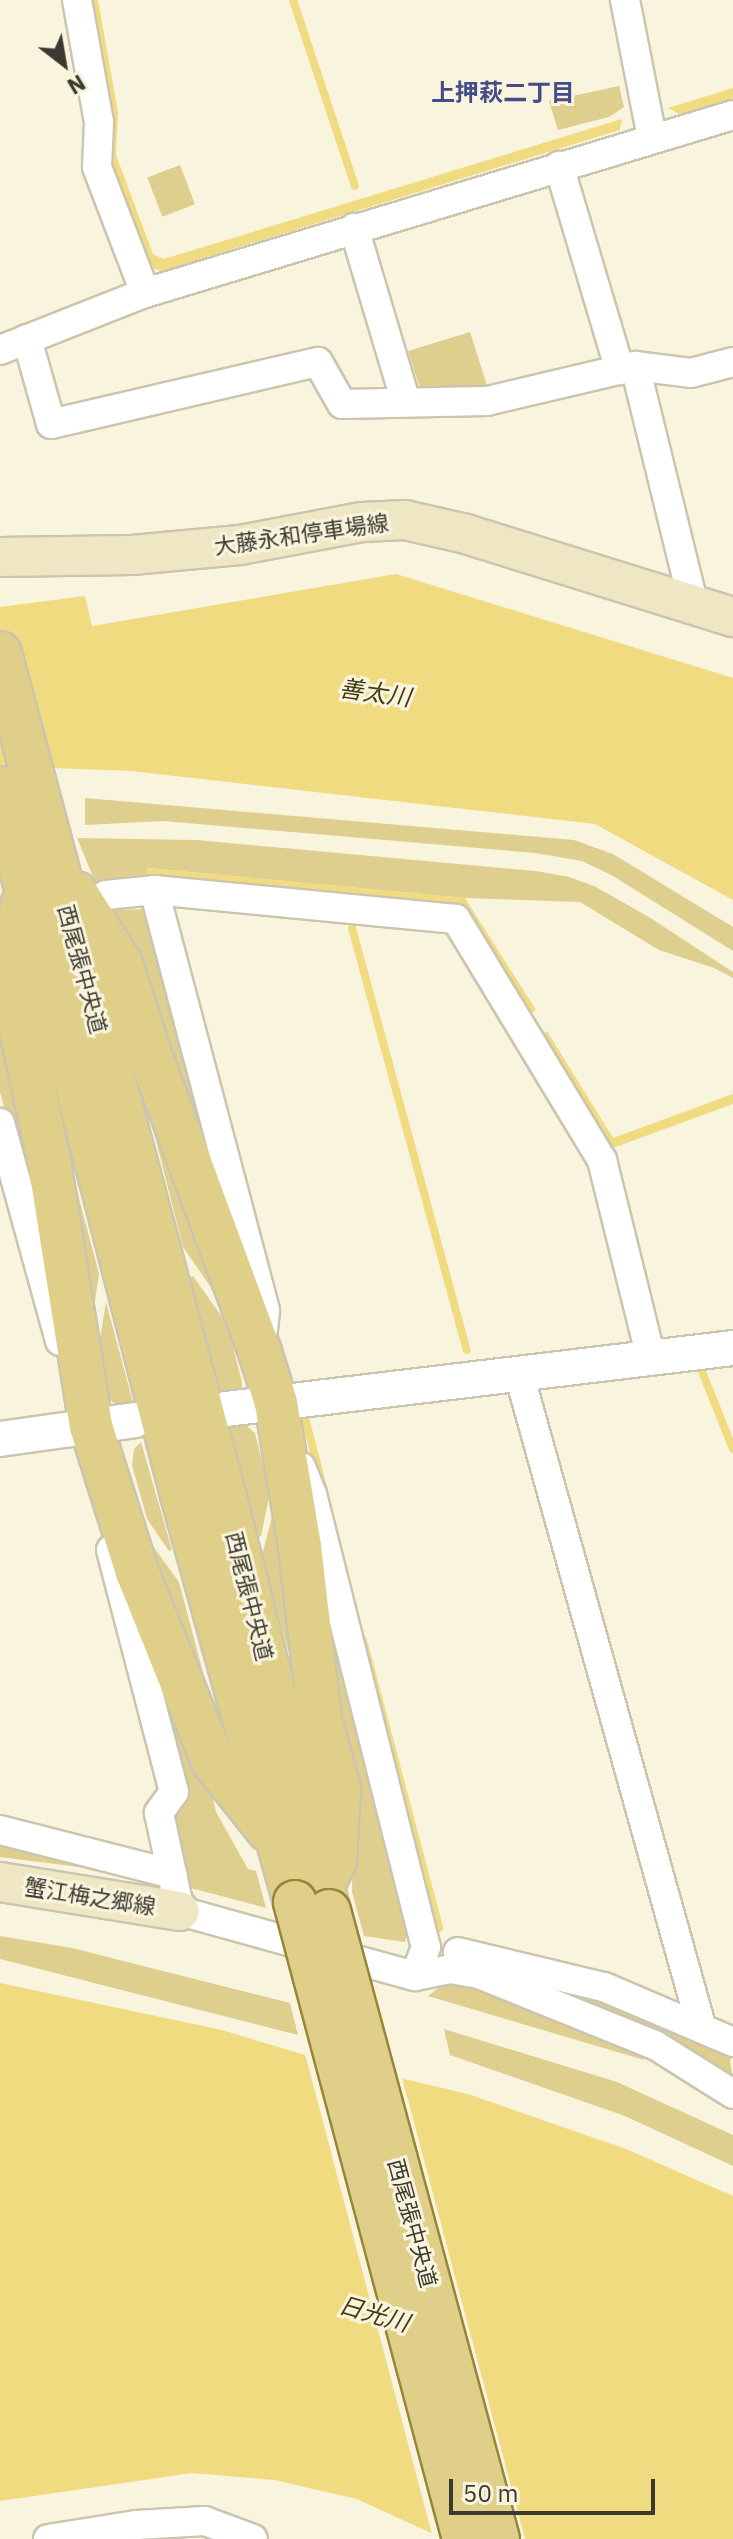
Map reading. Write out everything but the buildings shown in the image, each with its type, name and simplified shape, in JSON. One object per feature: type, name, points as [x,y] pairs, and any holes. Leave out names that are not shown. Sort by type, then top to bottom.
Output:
[{"type":"main road","name":"大藤永和停車場線","points":[[0,557],[132,555],[240,545],[362,522],[405,520],[466,534],[733,617]]},
{"type":"main road","name":"西尾張中央道","points":[[0,653],[16,802],[40,871],[227,1505],[464,2539]]},
{"type":"main road","name":"西尾張中央道","points":[[40,871],[182,1495],[278,1843],[316,1900],[498,2539]]},
{"type":"main road","points":[[40,871],[121,964],[149,1052],[276,1403],[300,1547],[320,1720],[339,1789],[335,1860],[316,1900]]},
{"type":"main road","points":[[40,871],[12,987],[49,1161],[88,1426],[137,1572],[213,1761],[278,1843]]},
{"type":"main road","name":"蟹江梅之郷線","points":[[0,1882],[180,1911]]},
{"type":"street","points":[[77,0],[99,122],[97,167],[145,293]]},
{"type":"street","points":[[625,0],[652,138]]},
{"type":"street","points":[[0,350],[145,293],[733,115]]},
{"type":"street","points":[[559,166],[628,368],[693,603]]},
{"type":"street","points":[[354,228],[406,402]]},
{"type":"street","points":[[27,339],[51,424],[318,362],[342,404],[487,401],[628,368],[691,373],[733,362]]},
{"type":"street","points":[[154,890],[265,1311],[260,1352]]},
{"type":"street","points":[[106,895],[154,890],[456,919],[602,1160],[651,1358]]},
{"type":"street","points":[[0,1123],[98,1452],[96,1493],[174,1792],[159,1813],[180,1911],[415,1976],[450,1969],[479,1974],[655,2045],[733,2094]]},
{"type":"street","points":[[226,1409],[733,1348]]},
{"type":"street","points":[[519,1374],[701,2026]]},
{"type":"street","points":[[276,1403],[312,1494],[426,1947],[415,1976]]},
{"type":"street","points":[[0,1439],[135,1420]]},
{"type":"street","points":[[0,1830],[172,1874]]},
{"type":"street","points":[[426,1947],[488,1958],[604,1987],[733,2042]]},
{"type":"street","points":[[48,2539],[136,2525],[205,2521],[253,2539]]},
{"type":"shaded area","points":[[619,86],[624,107],[609,117],[558,130],[549,101]]},
{"type":"shaded area","points":[[180,165],[195,204],[162,217],[147,178]]},
{"type":"shaded area","points":[[470,332],[490,395],[423,398],[408,351]]},
{"type":"shaded area","points":[[85,798],[574,840],[613,854],[733,927],[733,951],[613,876],[582,861],[535,853],[163,821],[85,825]]},
{"type":"shaded area","points":[[77,838],[196,840],[536,871],[569,877],[594,886],[649,917],[733,972],[733,978],[714,968],[659,950],[580,902],[465,898],[148,868],[146,879],[96,884]]},
{"type":"shaded area","points":[[143,909],[151,914],[233,1239],[112,910]]},
{"type":"shaded area","points":[[113,971],[234,1321],[183,1247]]},
{"type":"shaded area","points":[[0,986],[52,1280],[0,1092]]},
{"type":"shaded area","points":[[50,1089],[99,1274],[88,1348]]},
{"type":"shaded area","points":[[193,1276],[227,1324],[242,1382],[242,1388],[236,1393],[221,1395],[189,1277]]},
{"type":"shaded area","points":[[106,1302],[134,1406],[114,1403],[108,1398],[98,1351]]},
{"type":"shaded area","points":[[229,1426],[247,1426],[255,1433],[270,1493],[261,1536],[257,1538]]},
{"type":"shaded area","points":[[141,1442],[172,1550],[169,1551],[147,1519],[132,1465],[134,1449]]},
{"type":"shaded area","points":[[280,1487],[309,1727],[262,1555]]},
{"type":"shaded area","points":[[134,1520],[179,1582],[227,1763]]},
{"type":"shaded area","points":[[308,1527],[410,1927],[405,1942],[364,1936],[352,1892],[353,1804]]},
{"type":"shaded area","points":[[135,1589],[205,1766],[216,1812],[248,1869],[256,1871],[266,1908],[191,1888],[170,1824],[181,1811],[185,1789]]},
{"type":"shaded area","points":[[0,1839],[111,1871],[0,1857]]},
{"type":"shaded area","points":[[0,1936],[72,1948],[290,2003],[298,2035],[0,1959]]},
{"type":"shaded area","points":[[484,1964],[595,1992],[733,2055],[730,2061],[733,2079]]},
{"type":"shaded area","points":[[449,1980],[486,1984],[642,2051],[644,2060],[428,1996]]},
{"type":"shaded area","points":[[444,2029],[617,2082],[733,2135],[733,2166],[625,2116],[450,2055]]},
{"type":"water","points":[[86,0],[98,0],[118,112],[116,155],[153,254],[164,259],[622,119],[620,130],[161,271],[148,266],[108,157]]},
{"type":"water","points":[[733,88],[733,99],[679,114],[668,108]]},
{"type":"water","name":"善太川","points":[[396,574],[733,678],[733,900],[595,824],[131,771],[0,766],[0,607],[85,596],[92,626]]},
{"type":"water","points":[[147,868],[465,898],[536,1010],[526,1016],[460,906],[146,879]]},
{"type":"water","points":[[547,1031],[613,1138],[733,1094],[733,1104],[610,1149],[539,1037]]},
{"type":"water","name":"日光川","points":[[0,1983],[222,2030],[305,2055],[471,2095],[626,2149],[733,2196],[733,2539],[444,2539],[357,2499],[274,2480],[192,2473],[0,2501]]},
{"type":"pier","points":[[304,2050],[401,2074],[525,2539],[433,2538]]},
{"type":"waterway","points":[[293,0],[355,186]]},
{"type":"waterway","points":[[352,928],[467,1350]]},
{"type":"waterway","points":[[701,1369],[733,1449]]},
{"type":"waterway","points":[[305,1418],[323,1487]]},
{"type":"waterway","points":[[363,1640],[439,1928]]},
{"type":"district","name":"上押萩二丁目","points":[[503,93]]}]
